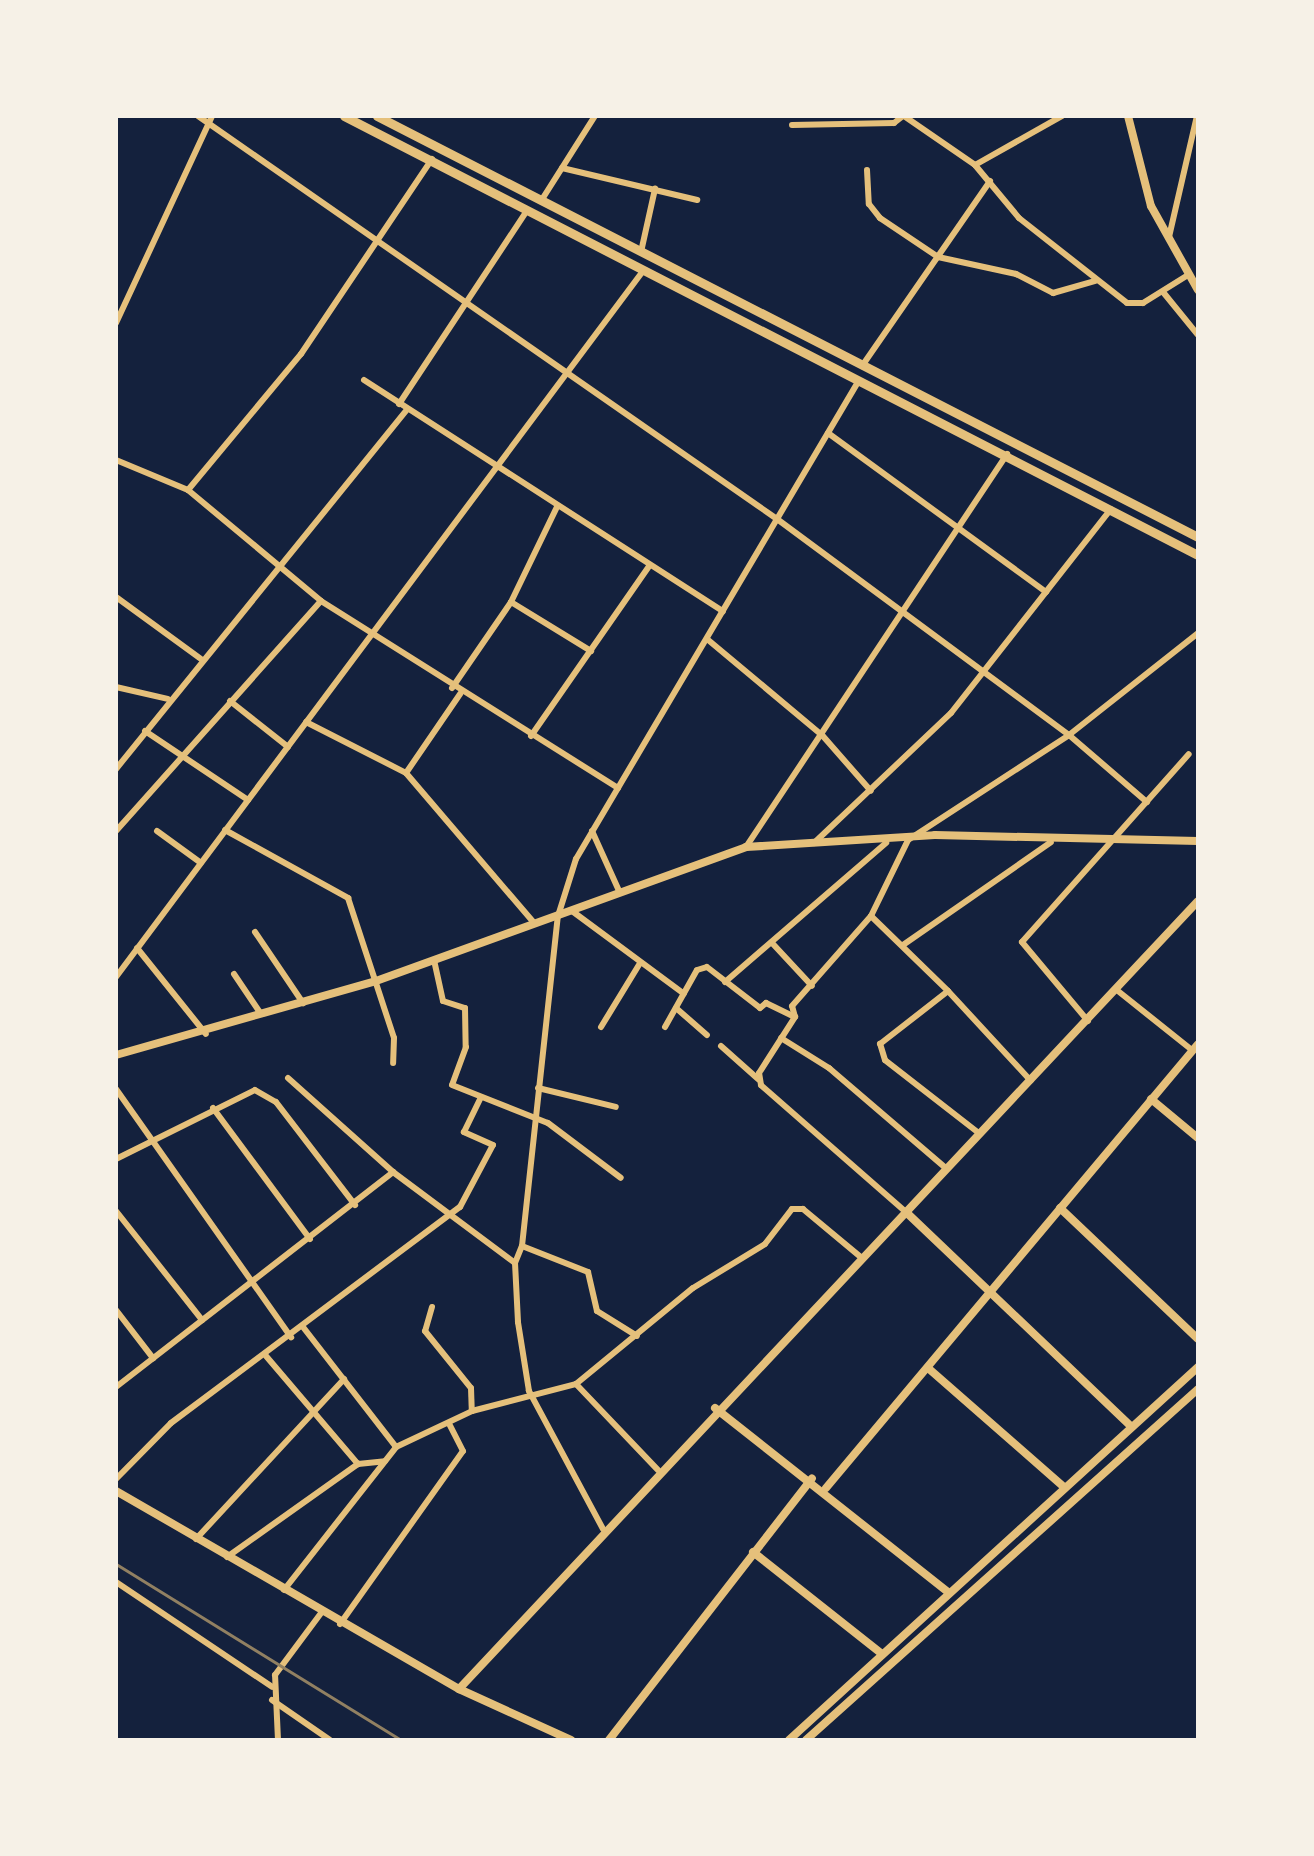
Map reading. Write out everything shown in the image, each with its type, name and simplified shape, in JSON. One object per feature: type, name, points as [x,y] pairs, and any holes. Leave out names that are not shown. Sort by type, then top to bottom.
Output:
[{"type":"main road","points":[[344,116],[858,382],[1007,454],[1198,555]]},
{"type":"main road","points":[[377,116],[860,368],[1198,537]]},
{"type":"street","points":[[198,116],[210,120],[362,225],[378,245],[777,519],[1069,735],[1147,802]]},
{"type":"street","points":[[541,201],[595,116]]},
{"type":"street","points":[[792,125],[894,123],[904,116],[975,165],[1019,218],[1095,281],[1133,305],[1163,292],[1188,275]]},
{"type":"street","points":[[975,165],[1062,116]]},
{"type":"street","points":[[1128,116],[1168,240],[1198,290]]},
{"type":"street","points":[[1168,240],[1197,116]]},
{"type":"street","points":[[116,323],[210,120]]},
{"type":"street","points":[[188,490],[301,354],[378,245],[432,159]]},
{"type":"street","points":[[562,168],[697,200]]},
{"type":"street","points":[[867,170],[869,204],[880,218],[938,257],[1016,274],[1053,293],[1095,281]]},
{"type":"street","points":[[860,368],[990,181]]},
{"type":"street","points":[[641,252],[655,189]]},
{"type":"street","points":[[399,404],[462,301],[526,212]]},
{"type":"street","points":[[116,977],[643,271]]},
{"type":"street","points":[[1163,292],[1198,335]]},
{"type":"street","points":[[364,380],[495,468],[723,611]]},
{"type":"street","points":[[603,1529],[529,1391],[515,1263],[522,1246],[558,916],[592,831],[858,382]]},
{"type":"street","points":[[116,769],[168,699],[407,410]]},
{"type":"street","points":[[828,433],[1046,592]]},
{"type":"street","points":[[746,847],[1007,454]]},
{"type":"street","points":[[116,460],[188,490],[321,601],[460,694],[618,788]]},
{"type":"street","points":[[452,688],[511,602],[557,507]]},
{"type":"street","points":[[811,846],[951,713],[1111,509]]},
{"type":"street","points":[[531,736],[650,565]]},
{"type":"street","points":[[116,597],[201,659]]},
{"type":"street","points":[[116,831],[321,601]]},
{"type":"street","points":[[511,602],[591,651]]},
{"type":"street","points":[[758,1079],[795,1017],[792,1006],[871,916],[908,840],[1069,735],[1198,633]]},
{"type":"street","points":[[707,639],[822,735],[871,791]]},
{"type":"street","points":[[116,687],[168,699]]},
{"type":"street","points":[[406,773],[460,694]]},
{"type":"street","points":[[230,701],[288,747]]},
{"type":"street","points":[[306,722],[406,773],[534,923]]},
{"type":"street","points":[[145,731],[248,800]]},
{"type":"street","points":[[1088,1021],[1022,942],[1189,754]]},
{"type":"street","points":[[225,830],[348,898],[396,1048],[393,1063]]},
{"type":"street","points":[[157,831],[201,863]]},
{"type":"street","points":[[592,831],[620,893]]},
{"type":"street","points":[[116,1055],[206,1034],[376,981],[746,847],[908,840],[1198,841]]},
{"type":"street","points":[[903,945],[1051,842]]},
{"type":"street","points":[[725,982],[773,944],[886,843]]},
{"type":"street","points":[[459,1689],[715,1408],[907,1213],[1118,991],[1198,901]]},
{"type":"street","points":[[572,911],[684,994]]},
{"type":"street","points":[[871,916],[948,991],[1031,1081]]},
{"type":"street","points":[[255,932],[303,1003]]},
{"type":"street","points":[[773,944],[812,986]]},
{"type":"street","points":[[137,948],[206,1034]]},
{"type":"street","points":[[434,960],[443,1001],[465,1008],[466,1047],[452,1085],[534,1119],[621,1178]]},
{"type":"street","points":[[601,1027],[640,963]]},
{"type":"street","points":[[665,1027],[701,967],[760,1008],[766,1003],[795,1017]]},
{"type":"street","points":[[234,974],[263,1017]]},
{"type":"street","points":[[948,991],[885,1039],[881,1052],[980,1134]]},
{"type":"street","points":[[826,1488],[1196,1049],[1118,991]]},
{"type":"street","points":[[676,1008],[707,1035]]},
{"type":"street","points":[[781,1038],[829,1068],[947,1169]]},
{"type":"street","points":[[721,1046],[907,1213],[988,1296],[1131,1426]]},
{"type":"street","points":[[288,1078],[393,1172],[515,1263]]},
{"type":"street","points":[[538,1088],[616,1107]]},
{"type":"street","points":[[116,1089],[149,1142],[291,1337]]},
{"type":"street","points":[[116,1159],[213,1108],[255,1090],[267,1094],[355,1205]]},
{"type":"street","points":[[116,1479],[150,1440],[291,1337],[445,1213],[460,1207],[493,1145],[464,1132],[480,1099]]},
{"type":"street","points":[[1151,1099],[1198,1138]]},
{"type":"street","points":[[213,1108],[310,1239]]},
{"type":"street","points":[[116,1387],[355,1205],[393,1172]]},
{"type":"street","points":[[1060,1208],[1198,1339]]},
{"type":"street","points":[[283,1590],[396,1447],[472,1411],[529,1391],[576,1384],[693,1288],[765,1244],[792,1209],[803,1209],[863,1259]]},
{"type":"street","points":[[116,1211],[202,1320]]},
{"type":"street","points":[[522,1246],[588,1272],[597,1311],[637,1336]]},
{"type":"street","points":[[432,1307],[425,1331],[471,1388],[472,1411]]},
{"type":"street","points":[[116,1310],[153,1358]]},
{"type":"street","points":[[303,1327],[396,1447]]},
{"type":"street","points":[[266,1356],[313,1404],[358,1464]]},
{"type":"street","points":[[789,1740],[1198,1367]]},
{"type":"street","points":[[928,1368],[1064,1487]]},
{"type":"street","points":[[196,1539],[313,1404],[344,1379]]},
{"type":"street","points":[[576,1384],[658,1470]]},
{"type":"street","points":[[806,1740],[1198,1389]]},
{"type":"street","points":[[715,1408],[826,1488],[948,1592]]},
{"type":"street","points":[[340,1624],[463,1451],[449,1423]]},
{"type":"street","points":[[227,1557],[358,1464],[385,1461]]},
{"type":"street","points":[[609,1740],[812,1478]]},
{"type":"street","points":[[116,1491],[340,1624],[459,1689],[571,1740]]},
{"type":"street","points":[[753,1552],[881,1653]]},
{"type":"street","points":[[116,1582],[272,1687]]},
{"type":"street","points":[[278,1740],[272,1687],[321,1613]]},
{"type":"street","points":[[272,1700],[330,1740]]},
{"type":"railway","points":[[116,1564],[401,1740]]}]
